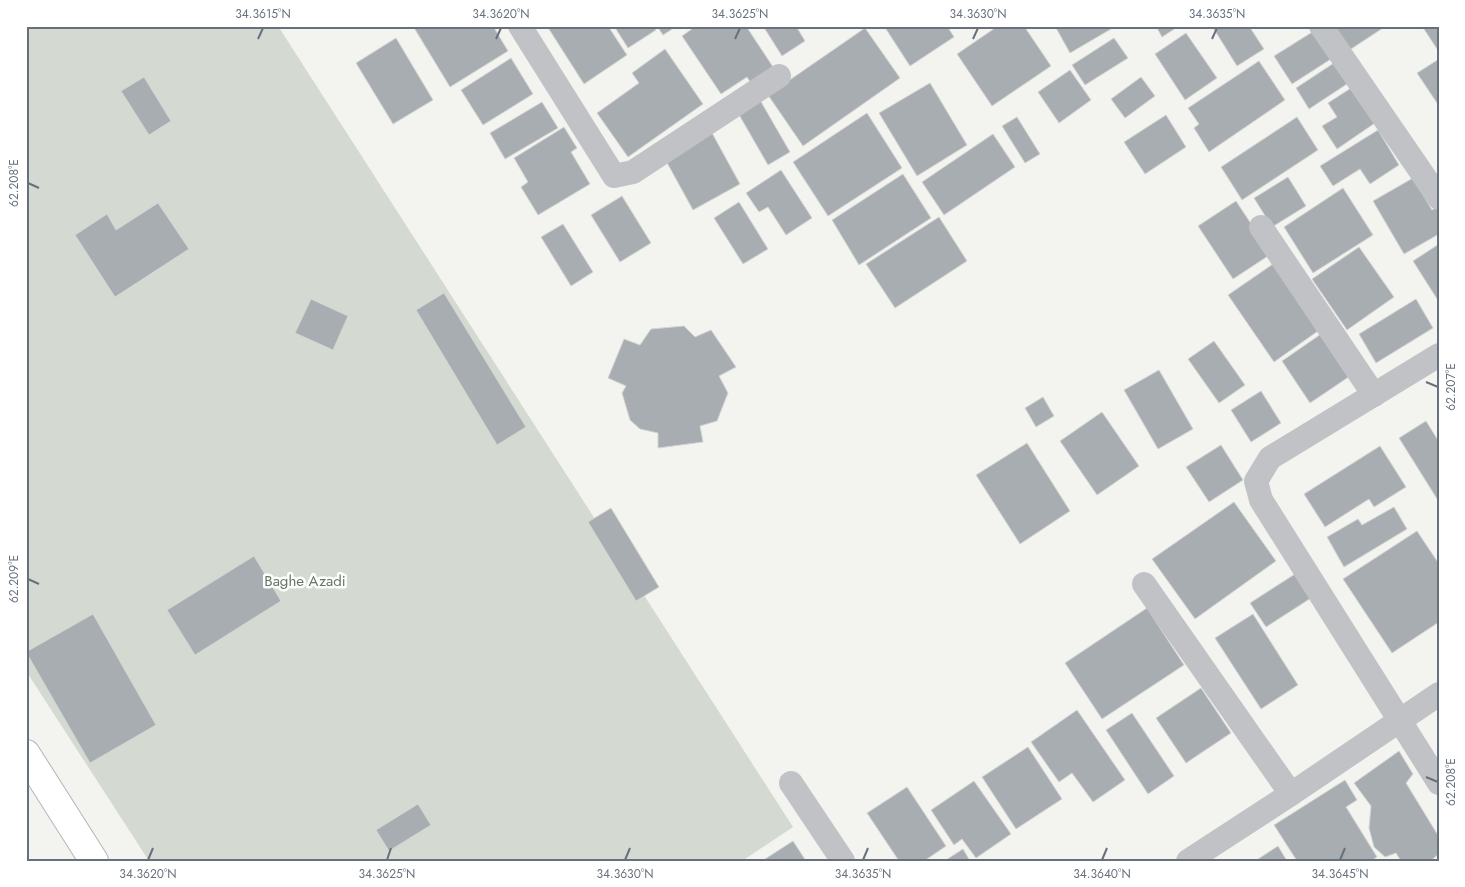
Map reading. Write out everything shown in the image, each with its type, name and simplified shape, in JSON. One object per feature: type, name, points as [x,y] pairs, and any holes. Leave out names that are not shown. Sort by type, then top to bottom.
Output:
[{"type":"street","points":[[520,26],[614,176],[633,172],[651,158],[779,76]]},
{"type":"street","points":[[1321,26],[1439,198]]},
{"type":"street","points":[[1261,227],[1374,395]]},
{"type":"street","points":[[1439,355],[1270,458],[1256,481],[1261,500],[1439,783]]},
{"type":"street","points":[[1144,584],[1291,794]]},
{"type":"street","points":[[1188,861],[1439,694]]},
{"type":"street","points":[[26,754],[94,861]]},
{"type":"street","points":[[791,782],[843,861]]},
{"type":"green space","name":"Baghe Azadi","points":[[26,26],[278,26],[793,827],[742,861],[149,861],[26,671]]},
{"type":"building","points":[[413,26],[493,26],[508,51],[450,87]]},
{"type":"building","points":[[547,26],[608,26],[627,55],[584,84]]},
{"type":"building","points":[[614,26],[654,26],[656,30],[628,48]]},
{"type":"building","points":[[657,26],[677,26],[663,35]]},
{"type":"building","points":[[696,26],[746,26],[775,70],[752,85],[747,77],[721,94],[682,36]]},
{"type":"building","points":[[763,26],[796,26],[805,41],[782,56]]},
{"type":"building","points":[[884,26],[947,26],[954,37],[910,66]]},
{"type":"building","points":[[998,26],[1030,26],[1026,29],[1051,66],[992,106],[957,54]]},
{"type":"building","points":[[1055,26],[1110,26],[1111,29],[1070,53]]},
{"type":"building","points":[[1156,26],[1179,26],[1162,37]]},
{"type":"building","points":[[1212,26],[1249,26],[1264,49],[1237,66]]},
{"type":"building","points":[[1332,26],[1386,26],[1348,51]]},
{"type":"building","points":[[1422,26],[1439,26],[1439,52]]},
{"type":"building","points":[[865,28],[900,78],[803,146],[768,95]]},
{"type":"building","points":[[1314,31],[1331,59],[1292,84],[1274,56]]},
{"type":"building","points":[[1186,33],[1217,78],[1185,100],[1155,54]]},
{"type":"building","points":[[396,38],[433,100],[393,124],[356,63]]},
{"type":"building","points":[[1114,38],[1128,58],[1085,85],[1072,65]]},
{"type":"building","points":[[665,49],[703,104],[628,157],[597,113],[639,83],[632,73]]},
{"type":"building","points":[[511,58],[533,94],[483,125],[461,90]]},
{"type":"building","points":[[1439,59],[1439,106],[1417,73]]},
{"type":"building","points":[[1259,61],[1285,100],[1209,152],[1194,128],[1199,124],[1188,108]]},
{"type":"building","points":[[1337,61],[1350,82],[1309,109],[1296,88]]},
{"type":"building","points":[[1070,70],[1091,100],[1059,123],[1038,92]]},
{"type":"building","points":[[144,77],[171,121],[149,135],[121,91]]},
{"type":"building","points":[[1141,77],[1155,96],[1125,118],[1111,99]]},
{"type":"building","points":[[930,83],[967,145],[917,176],[879,113]]},
{"type":"building","points":[[1351,88],[1375,123],[1337,149],[1322,126],[1337,117],[1328,103]]},
{"type":"building","points":[[760,100],[790,152],[768,165],[738,113]]},
{"type":"building","points":[[542,102],[558,128],[505,159],[490,133]]},
{"type":"building","points":[[867,113],[902,168],[828,216],[793,162]]},
{"type":"building","points":[[1166,115],[1186,147],[1145,174],[1124,142]]},
{"type":"building","points":[[1017,117],[1040,154],[1025,163],[1002,126]]},
{"type":"building","points":[[1297,117],[1318,150],[1242,200],[1221,167]]},
{"type":"building","points":[[564,127],[577,148],[571,152],[590,184],[538,215],[521,187],[528,182],[514,158]]},
{"type":"building","points":[[1378,130],[1399,165],[1370,184],[1360,169],[1333,186],[1320,166]]},
{"type":"building","points":[[712,133],[740,184],[693,210],[665,159]]},
{"type":"building","points":[[993,134],[1015,167],[944,215],[922,182]]},
{"type":"building","points":[[781,170],[812,218],[786,235],[768,207],[759,212],[746,193]]},
{"type":"building","points":[[903,174],[931,218],[859,265],[832,220]]},
{"type":"building","points":[[1288,177],[1306,206],[1272,227],[1254,198]]},
{"type":"building","points":[[1413,178],[1432,210],[1439,206],[1439,234],[1404,254],[1373,201]]},
{"type":"building","points":[[1343,188],[1373,235],[1313,273],[1284,227]]},
{"type":"building","points":[[622,196],[651,243],[620,262],[591,215]]},
{"type":"building","points":[[1236,201],[1271,254],[1233,279],[1198,226]]},
{"type":"building","points":[[739,202],[768,249],[743,264],[714,218]]},
{"type":"building","points":[[158,203],[189,249],[115,297],[75,235],[107,214],[116,230]]},
{"type":"building","points":[[939,217],[967,261],[895,308],[866,264]]},
{"type":"building","points":[[563,224],[593,272],[571,286],[541,237]]},
{"type":"building","points":[[1439,244],[1439,302],[1413,261]]},
{"type":"building","points":[[1359,247],[1394,297],[1347,330],[1312,279]]},
{"type":"building","points":[[1273,264],[1318,331],[1274,362],[1228,295]]},
{"type":"building","points":[[444,293],[526,427],[497,445],[416,310]]},
{"type":"building","points":[[311,299],[348,316],[333,350],[295,333]]},
{"type":"building","points":[[1416,299],[1433,328],[1376,363],[1359,334]]},
{"type":"building","points":[[684,326],[695,337],[711,330],[736,367],[719,376],[728,393],[717,421],[700,426],[703,442],[658,448],[658,433],[640,429],[630,420],[622,393],[626,386],[608,378],[624,339],[640,345],[651,329]]},
{"type":"building","points":[[1324,332],[1353,374],[1310,403],[1282,361]]},
{"type":"building","points":[[1214,341],[1245,385],[1219,403],[1188,359]]},
{"type":"building","points":[[1159,370],[1193,429],[1158,449],[1124,390]]},
{"type":"building","points":[[1261,391],[1281,423],[1251,442],[1231,410]]},
{"type":"building","points":[[1043,397],[1054,416],[1036,427],[1025,408]]},
{"type":"building","points":[[1102,412],[1139,466],[1097,495],[1060,441]]},
{"type":"building","points":[[1426,421],[1439,442],[1439,502],[1399,438]]},
{"type":"building","points":[[1027,443],[1070,511],[1020,544],[976,475]]},
{"type":"building","points":[[1221,445],[1243,480],[1209,502],[1186,467]]},
{"type":"building","points":[[1380,446],[1406,487],[1374,507],[1369,499],[1325,527],[1304,494]]},
{"type":"building","points":[[1234,502],[1276,561],[1195,619],[1152,559]]},
{"type":"building","points":[[1394,507],[1407,529],[1344,567],[1327,537],[1358,519],[1362,525]]},
{"type":"building","points":[[611,508],[659,587],[636,601],[588,522]]},
{"type":"building","points":[[1417,531],[1439,564],[1439,622],[1392,653],[1343,579]]},
{"type":"building","points":[[254,556],[281,601],[195,655],[167,610]]},
{"type":"building","points":[[1295,574],[1311,598],[1266,627],[1250,603]]},
{"type":"building","points":[[1147,608],[1184,665],[1102,719],[1065,663]]},
{"type":"building","points":[[93,614],[156,725],[90,763],[26,652]]},
{"type":"building","points":[[1253,614],[1298,685],[1261,709],[1215,638]]},
{"type":"building","points":[[1201,688],[1231,733],[1186,763],[1156,718]]},
{"type":"building","points":[[1077,710],[1125,780],[1093,802],[1072,773],[1059,782],[1031,742]]},
{"type":"building","points":[[1132,713],[1174,776],[1148,794],[1106,730]]},
{"type":"building","points":[[1028,747],[1062,799],[1016,829],[982,777]]},
{"type":"building","points":[[1399,751],[1413,774],[1406,783],[1439,837],[1439,854],[1430,861],[1401,861],[1396,853],[1385,857],[1374,847],[1369,828],[1371,806],[1354,783]]},
{"type":"building","points":[[1345,780],[1357,800],[1346,807],[1377,857],[1371,861],[1297,861],[1274,825]]},
{"type":"building","points":[[974,781],[1011,834],[976,858],[962,839],[954,845],[931,810]]},
{"type":"building","points":[[907,787],[946,846],[924,861],[899,861],[867,813]]},
{"type":"building","points":[[418,804],[431,825],[389,851],[376,830]]},
{"type":"building","points":[[793,841],[806,861],[762,861]]},
{"type":"building","points":[[1278,846],[1287,861],[1255,861]]},
{"type":"building","points":[[963,849],[970,861],[946,861],[946,860]]}]
